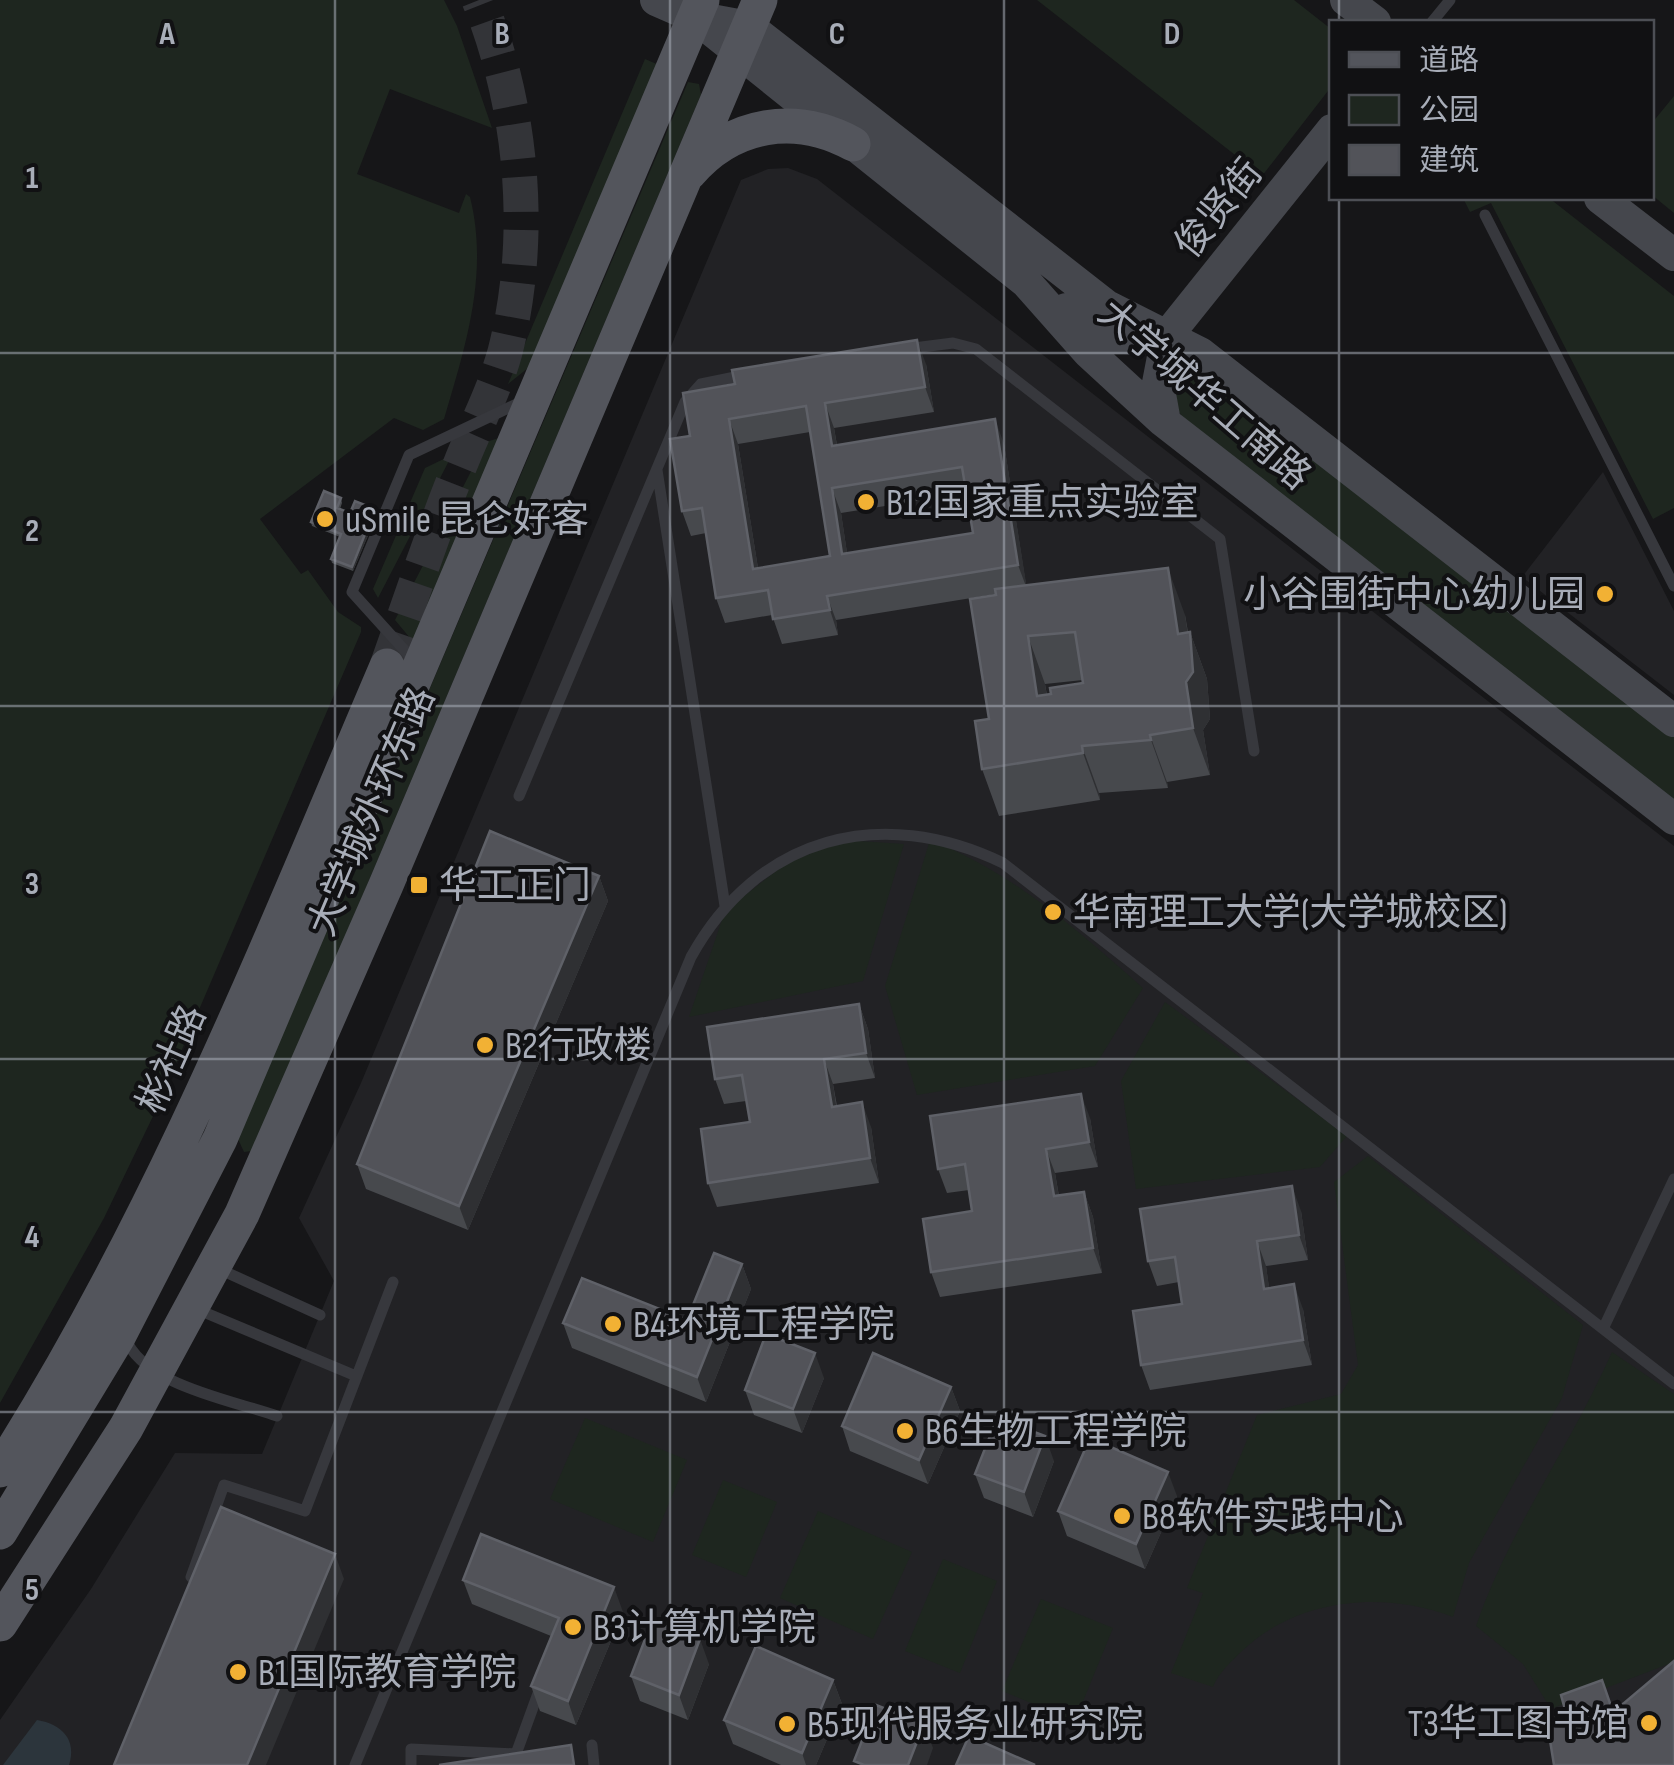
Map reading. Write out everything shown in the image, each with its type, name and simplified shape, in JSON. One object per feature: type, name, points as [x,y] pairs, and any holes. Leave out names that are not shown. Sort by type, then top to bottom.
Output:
[{"type":"main road","name":"大学城华工南路","points":[[656,0],[698,8],[749,26],[1107,306],[1200,352],[1674,721]]},
{"type":"main road","points":[[1346,0],[1372,20]]},
{"type":"main road","name":"大学城外环东路","points":[[0,1532],[15,1478],[123,1328],[216,1148],[404,667],[536,395],[698,8]]},
{"type":"main road","name":"大学城华工南路","points":[[749,26],[853,144],[1026,282],[1088,352],[1165,422],[1674,820]]},
{"type":"main road","name":"大学城外环东路","points":[[0,1624],[74,1512],[157,1374],[263,1168],[749,26]]},
{"type":"main road","points":[[679,186],[708,156],[762,127],[795,123],[814,126],[853,144]]},
{"type":"main road","name":"俊贤街","points":[[1165,422],[1158,384],[1167,336],[1329,134]]},
{"type":"main road","points":[[1603,200],[1674,256]]},
{"type":"main road","points":[[1026,282],[1112,338],[1146,341],[1167,336]]},
{"type":"main road","name":"彬社路","points":[[15,1478],[190,1124],[404,667]]},
{"type":"main road","points":[[216,1148],[232,1163],[263,1168]]},
{"type":"main road","points":[[15,1478],[66,1476],[78,1496],[74,1512]]},
{"type":"lane","points":[[1434,20],[1450,0]]},
{"type":"lane","points":[[1485,215],[1674,586]]},
{"type":"lane","points":[[899,350],[953,342],[976,349],[1220,539],[1254,751]]},
{"type":"lane","points":[[519,796],[691,392],[708,382],[752,374]]},
{"type":"lane","points":[[404,667],[352,592],[409,456],[536,395]]},
{"type":"lane","points":[[656,469],[725,906]]},
{"type":"lane","points":[[355,1765],[683,975],[725,906],[787,858],[854,835],[896,833],[945,839],[1003,863],[1674,1384]]},
{"type":"lane","points":[[1603,1329],[1674,1179]]},
{"type":"lane","points":[[214,1267],[320,1315]]},
{"type":"lane","points":[[191,1578],[224,1485],[305,1510],[393,1282]]},
{"type":"lane","points":[[193,1307],[356,1376]]},
{"type":"lane","points":[[123,1328],[137,1361],[157,1374],[277,1416]]},
{"type":"lane","points":[[411,1765],[410,1749],[516,1754],[547,1669]]},
{"type":"lane","points":[[592,1745],[594,1765]]},
{"type":"shaded area","name":"华南理工大学(大学城校区)","points":[[788,168],[817,179],[1674,846],[1674,1765],[0,1765],[0,1720],[91,1589],[175,1453],[262,1454],[334,1281],[299,1218],[361,1083],[741,180],[768,169]]},
{"type":"shaded area","name":"小谷围街中心幼儿园","points":[[1603,472],[1674,611],[1674,695],[1522,577]]},
{"type":"shaded area","points":[[37,1720],[54,1725],[65,1735],[71,1748],[69,1765],[3,1765]]},
{"type":"green space","points":[[0,0],[444,0],[457,26],[492,128],[390,89],[357,174],[459,213],[466,194],[470,197],[476,281],[467,336],[444,419],[423,430],[394,418],[260,519],[301,574],[308,570],[338,612],[361,627],[361,632],[156,1110],[104,1218],[0,1403]]},
{"type":"green space","points":[[1037,0],[1294,0],[1329,27],[1329,90],[1262,176]]},
{"type":"green space","points":[[645,59],[659,65],[528,368],[508,384]]},
{"type":"green space","points":[[688,82],[699,84],[701,95],[297,1051],[252,1151],[244,1152],[238,1139]]},
{"type":"green space","points":[[1674,96],[1674,213],[1654,197],[1654,121]]},
{"type":"green space","points":[[1464,200],[1552,200],[1674,296],[1674,508],[1653,519],[1491,203],[1470,212]]},
{"type":"green space","points":[[1189,362],[1674,730],[1674,809],[1201,440],[1170,401],[1175,366]]},
{"type":"green space","points":[[499,438],[414,639],[410,638],[395,620],[486,442]]},
{"type":"green space","points":[[452,455],[378,598],[373,589],[425,468]]},
{"type":"green space","points":[[843,840],[904,844],[863,981],[689,1017],[725,911],[785,864]]},
{"type":"green space","points":[[930,840],[1017,886],[1143,988],[1095,1066],[917,1095],[885,986]]},
{"type":"green space","points":[[1165,1002],[1347,1136],[1320,1167],[1136,1189],[1121,1081]]},
{"type":"green space","points":[[1368,1156],[1583,1325],[1562,1398],[1469,1563],[1453,1617],[1399,1603],[1342,1604],[1288,1620],[1264,1633],[1230,1663],[1213,1687],[1171,1673],[1203,1593],[1187,1588],[1257,1415],[1341,1394],[1358,1365],[1334,1182]]},
{"type":"green space","points":[[1612,1352],[1674,1394],[1674,1662],[1551,1709],[1523,1664],[1476,1626],[1505,1556]]},
{"type":"green space","points":[[585,1418],[687,1460],[653,1542],[550,1499]]},
{"type":"green space","points":[[723,1480],[777,1502],[746,1577],[692,1555]]},
{"type":"green space","points":[[818,1511],[912,1552],[873,1639],[780,1598]]},
{"type":"green space","points":[[943,1559],[997,1581],[960,1673],[905,1651]]},
{"type":"green space","points":[[1041,1599],[1113,1628],[1075,1721],[1002,1691]]},
{"type":"building","points":[[917,340],[925,387],[825,403],[832,446],[995,419],[1018,565],[827,596],[830,610],[773,619],[768,590],[716,598],[702,508],[682,511],[670,439],[690,436],[683,393],[735,384],[732,370]],"holes":[[[806,406],[830,556],[753,569],[729,419]],[[962,467],[973,533],[842,554],[832,488]]]},
{"type":"building","points":[[324,491],[341,498],[337,508],[350,513],[355,501],[375,509],[352,567],[331,559],[341,534],[311,522]]},
{"type":"building","points":[[1168,568],[1178,634],[1190,632],[1193,672],[1186,682],[1193,728],[1150,735],[1151,740],[1082,746],[1083,753],[982,769],[975,721],[989,719],[970,599],[996,595],[995,589]],"holes":[[[1075,632],[1083,683],[1050,688],[1051,694],[1037,696],[1028,636]]]},
{"type":"building","name":"B2行政楼","points":[[490,831],[599,876],[459,1206],[357,1164]]},
{"type":"building","points":[[859,1004],[866,1053],[824,1059],[832,1107],[862,1102],[870,1158],[708,1183],[701,1129],[750,1122],[742,1075],[715,1079],[707,1027]]},
{"type":"building","points":[[1081,1094],[1089,1142],[1046,1149],[1054,1196],[1084,1192],[1093,1248],[931,1272],[923,1219],[972,1211],[965,1164],[938,1169],[930,1116]]},
{"type":"building","points":[[1292,1186],[1299,1235],[1257,1241],[1264,1289],[1294,1284],[1303,1340],[1141,1365],[1133,1311],[1182,1304],[1175,1257],[1148,1261],[1140,1209]]},
{"type":"building","points":[[714,1253],[742,1264],[697,1377],[563,1323],[582,1278],[687,1320]]},
{"type":"building","points":[[766,1334],[815,1353],[793,1409],[745,1390]]},
{"type":"building","points":[[873,1353],[951,1387],[919,1460],[842,1426]]},
{"type":"building","points":[[997,1418],[1045,1436],[1024,1492],[975,1474]]},
{"type":"building","points":[[1090,1438],[1168,1472],[1136,1544],[1058,1511]]},
{"type":"building","name":"B1国际教育学院","points":[[221,1507],[335,1554],[247,1765],[114,1765]]},
{"type":"building","points":[[481,1534],[614,1587],[568,1701],[531,1686],[559,1618],[463,1580]]},
{"type":"building","points":[[652,1621],[700,1639],[679,1695],[631,1676]]},
{"type":"building","points":[[756,1646],[833,1680],[802,1753],[724,1720]]},
{"type":"building","name":"T3华工图书馆","points":[[1674,1661],[1674,1765],[1554,1765],[1548,1728],[1569,1724],[1561,1695],[1602,1680],[1612,1709]]},
{"type":"building","points":[[876,1705],[924,1724],[908,1765],[864,1765],[854,1761]]},
{"type":"building","points":[[969,1736],[1035,1765],[956,1765]]},
{"type":"building","points":[[571,1745],[574,1765],[439,1765]]},
{"type":"tunnel","points":[[387,666],[441,515],[495,381],[514,309],[521,219],[514,129],[506,85],[479,0]]},
{"type":"place","name":"B12国家重点实验室","points":[[866,502]]},
{"type":"place","name":"uSmile 昆仑好客","points":[[325,519]]},
{"type":"place","name":"小谷围街中心幼儿园","points":[[1605,594]]},
{"type":"place","name":"华工正门","points":[[419,885]]},
{"type":"place","name":"华南理工大学(大学城校区)","points":[[1053,912]]},
{"type":"place","name":"B2行政楼","points":[[485,1045]]},
{"type":"place","name":"B4环境工程学院","points":[[613,1324]]},
{"type":"place","name":"B6生物工程学院","points":[[905,1431]]},
{"type":"place","name":"B8软件实践中心","points":[[1122,1516]]},
{"type":"place","name":"B3计算机学院","points":[[573,1627]]},
{"type":"place","name":"B1国际教育学院","points":[[238,1672]]},
{"type":"place","name":"T3华工图书馆","points":[[1649,1723]]},
{"type":"place","name":"B5现代服务业研究院","points":[[787,1724]]}]
